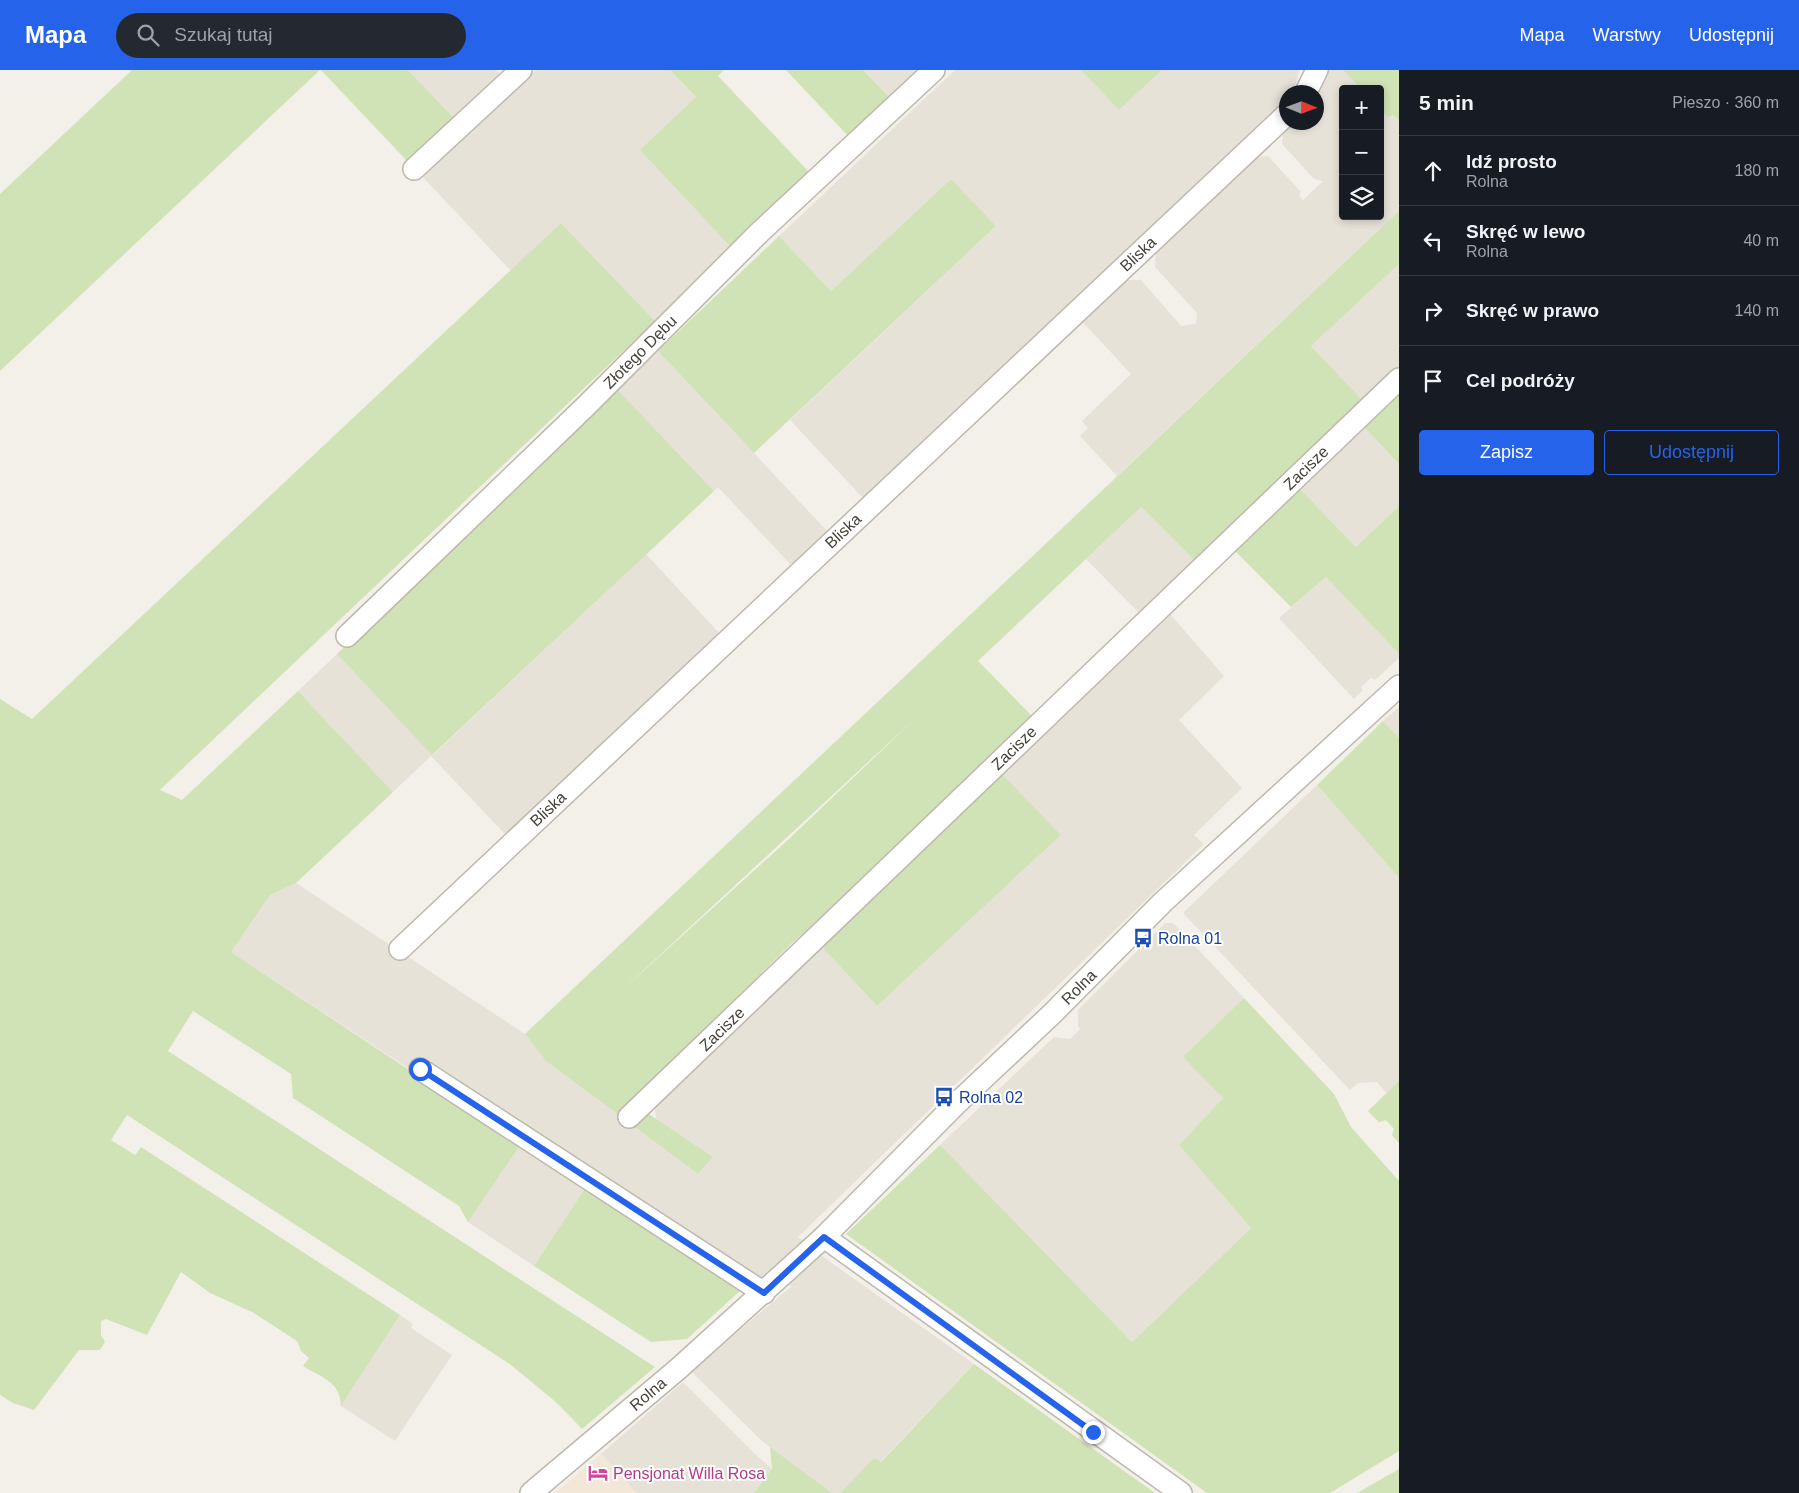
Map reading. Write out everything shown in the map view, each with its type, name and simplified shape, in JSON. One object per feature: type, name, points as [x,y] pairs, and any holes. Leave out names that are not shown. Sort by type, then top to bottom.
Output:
[{"type":"street","points":[[414,169],[521,70]]},
{"type":"street","name":"Złotego Dębu","points":[[346,636],[586,406],[760,232],[934,70]]},
{"type":"street","points":[[1310,85],[1317,70]]},
{"type":"street","name":"Bliska","points":[[400,949],[1279,122]]},
{"type":"street","name":"Zacisze","points":[[629,1117],[1399,380]]},
{"type":"street","name":"Rolna","points":[[531,1493],[678,1369],[764,1293],[824,1237],[955,1104],[1053,1013],[1163,902],[1399,686]]},
{"type":"street","points":[[420,1069],[764,1293]]},
{"type":"street","points":[[824,1237],[1181,1493]]},
{"type":"shaded area","points":[[408,70],[496,70],[501,76],[455,119]]},
{"type":"shaded area","points":[[536,70],[670,70],[696,97],[732,248],[655,321],[561,223],[511,271],[422,176]]},
{"type":"shaded area","points":[[863,70],[921,70],[891,99]]},
{"type":"shaded area","points":[[955,70],[1081,70],[1119,110],[1162,70],[1299,70],[1296,85],[1279,85],[1279,108],[863,498],[790,420],[996,226],[951,179],[831,291],[779,236]]},
{"type":"shaded area","points":[[1324,70],[1343,70],[1357,85],[1339,85],[1339,220],[1384,220],[1384,113],[1389,118],[1393,115],[1399,121],[1399,211],[1117,476],[1080,436],[1088,428],[1082,421],[1131,374],[1081,320],[1124,280],[1141,280],[1181,326],[1196,324],[1197,313],[1155,267],[1156,250],[1255,157],[1268,156],[1301,192],[1299,196],[1303,200],[1323,181],[1314,179],[1282,144],[1283,132],[1285,130],[1324,130],[1324,85],[1319,85]]},
{"type":"shaded area","points":[[1399,264],[1399,371],[1365,403],[1311,346]]},
{"type":"shaded area","points":[[658,351],[828,532],[791,565],[718,487],[714,491],[617,389]]},
{"type":"shaded area","points":[[1365,428],[1399,464],[1399,506],[1356,547],[1300,489]]},
{"type":"shaded area","points":[[1141,507],[1198,564],[1143,617],[1086,559]]},
{"type":"shaded area","points":[[646,554],[720,634],[505,834],[431,756],[393,792],[298,691],[337,654],[433,755]]},
{"type":"shaded area","points":[[1326,577],[1399,654],[1399,658],[1375,680],[1371,678],[1361,687],[1363,690],[1354,699],[1279,618]]},
{"type":"shaded area","points":[[1170,614],[1224,676],[1179,720],[1242,788],[1194,835],[1204,844],[798,1237],[974,1364],[880,1462],[874,1458],[840,1493],[832,1493],[763,1442],[691,1371],[792,1286],[752,1281],[414,1072],[231,952],[270,895],[296,883],[525,1034],[546,1061],[698,1174],[713,1157],[656,1120],[655,1107],[821,946],[877,1006],[1061,835],[1002,774]]},
{"type":"shaded area","points":[[1399,707],[1399,738],[1383,721]]},
{"type":"shaded area","points":[[1317,785],[1399,878],[1399,1081],[1386,1093],[1377,1082],[1358,1083],[1350,1090],[1183,913]]},
{"type":"shaded area","points":[[1165,923],[1173,923],[1244,998],[1184,1057],[1223,1098],[1179,1145],[1251,1228],[1132,1342],[940,1145],[1054,1037],[1070,1039],[1080,1029],[1078,1026],[1078,1010]]},
{"type":"shaded area","points":[[521,1144],[586,1187],[534,1266],[468,1222]]},
{"type":"shaded area","points":[[400,1315],[413,1324],[411,1328],[452,1355],[395,1441],[341,1406]]},
{"type":"shaded area","points":[[683,1382],[756,1455],[800,1493],[636,1493],[601,1454]]},
{"type":"shaded area","name":"Pensjonat Willa Rosa","points":[[601,1454],[636,1493],[555,1493]]},
{"type":"green space","points":[[132,70],[320,70],[0,371],[0,194]]},
{"type":"green space","points":[[321,70],[408,70],[455,119],[409,163]]},
{"type":"green space","points":[[670,70],[724,70],[718,76],[811,174],[732,248],[640,150],[696,97]]},
{"type":"green space","points":[[786,70],[863,70],[891,99],[850,138]]},
{"type":"green space","points":[[1081,70],[1162,70],[1119,110]]},
{"type":"green space","points":[[1343,70],[1399,70],[1399,121],[1393,115],[1389,118],[1384,113],[1384,85],[1357,85]]},
{"type":"green space","points":[[951,179],[996,226],[754,453],[658,351],[779,236],[831,291]]},
{"type":"green space","points":[[1399,211],[1399,264],[1311,346],[1365,403],[1198,564],[1141,507],[978,661],[1034,718],[846,897],[793,942],[631,1102],[713,1157],[698,1174],[546,1061],[525,1034]],"holes":[[[921,713],[790,838],[618,994]]]},
{"type":"green space","points":[[561,223],[655,321],[160,790],[182,800],[298,691],[393,792],[296,883],[270,895],[231,952],[521,1144],[468,1222],[459,1206],[293,1098],[291,1074],[193,1011],[168,1051],[655,1367],[582,1429],[557,1403],[511,1365],[127,1115],[111,1140],[135,1155],[141,1147],[400,1315],[341,1406],[340,1398],[334,1386],[323,1377],[303,1366],[309,1358],[301,1351],[297,1341],[254,1313],[210,1293],[181,1272],[147,1335],[106,1319],[101,1321],[101,1335],[105,1342],[100,1350],[79,1350],[34,1410],[13,1403],[0,1395],[0,699],[32,719]]},
{"type":"green space","points":[[617,389],[714,491],[432,755],[337,654]]},
{"type":"green space","points":[[1399,395],[1399,464],[1365,428]]},
{"type":"green space","points":[[1300,489],[1356,547],[1399,506],[1399,654],[1326,577],[1291,607],[1235,551]]},
{"type":"green space","points":[[1383,721],[1399,738],[1399,878],[1317,785]]},
{"type":"green space","points":[[1002,774],[1061,835],[877,1006],[821,946]]},
{"type":"green space","points":[[1244,998],[1334,1094],[1351,1127],[1399,1181],[1399,1451],[1330,1493],[1207,1493],[846,1234],[940,1145],[1132,1342],[1251,1228],[1179,1145],[1223,1098],[1183,1057]]},
{"type":"green space","points":[[1399,1081],[1399,1143],[1392,1135],[1394,1129],[1386,1120],[1379,1122],[1368,1111]]},
{"type":"green space","points":[[586,1187],[742,1289],[687,1339],[651,1342],[534,1266]]},
{"type":"green space","points":[[974,1364],[1155,1493],[840,1493],[874,1458],[881,1462]]},
{"type":"green space","points":[[770,1447],[832,1493],[754,1493],[772,1469]]},
{"type":"green space","points":[[1399,1469],[1399,1493],[1357,1493]]},
{"type":"place","name":"Rolna 01","points":[[1143,938]]},
{"type":"place","name":"Rolna 02","points":[[944,1097]]},
{"type":"place","name":"Pensjonat Willa Rosa","points":[[598,1473]]},
{"type":"route","points":[[420,1069],[558,1161],[764,1293],[824,1237],[1093,1432]]}]
